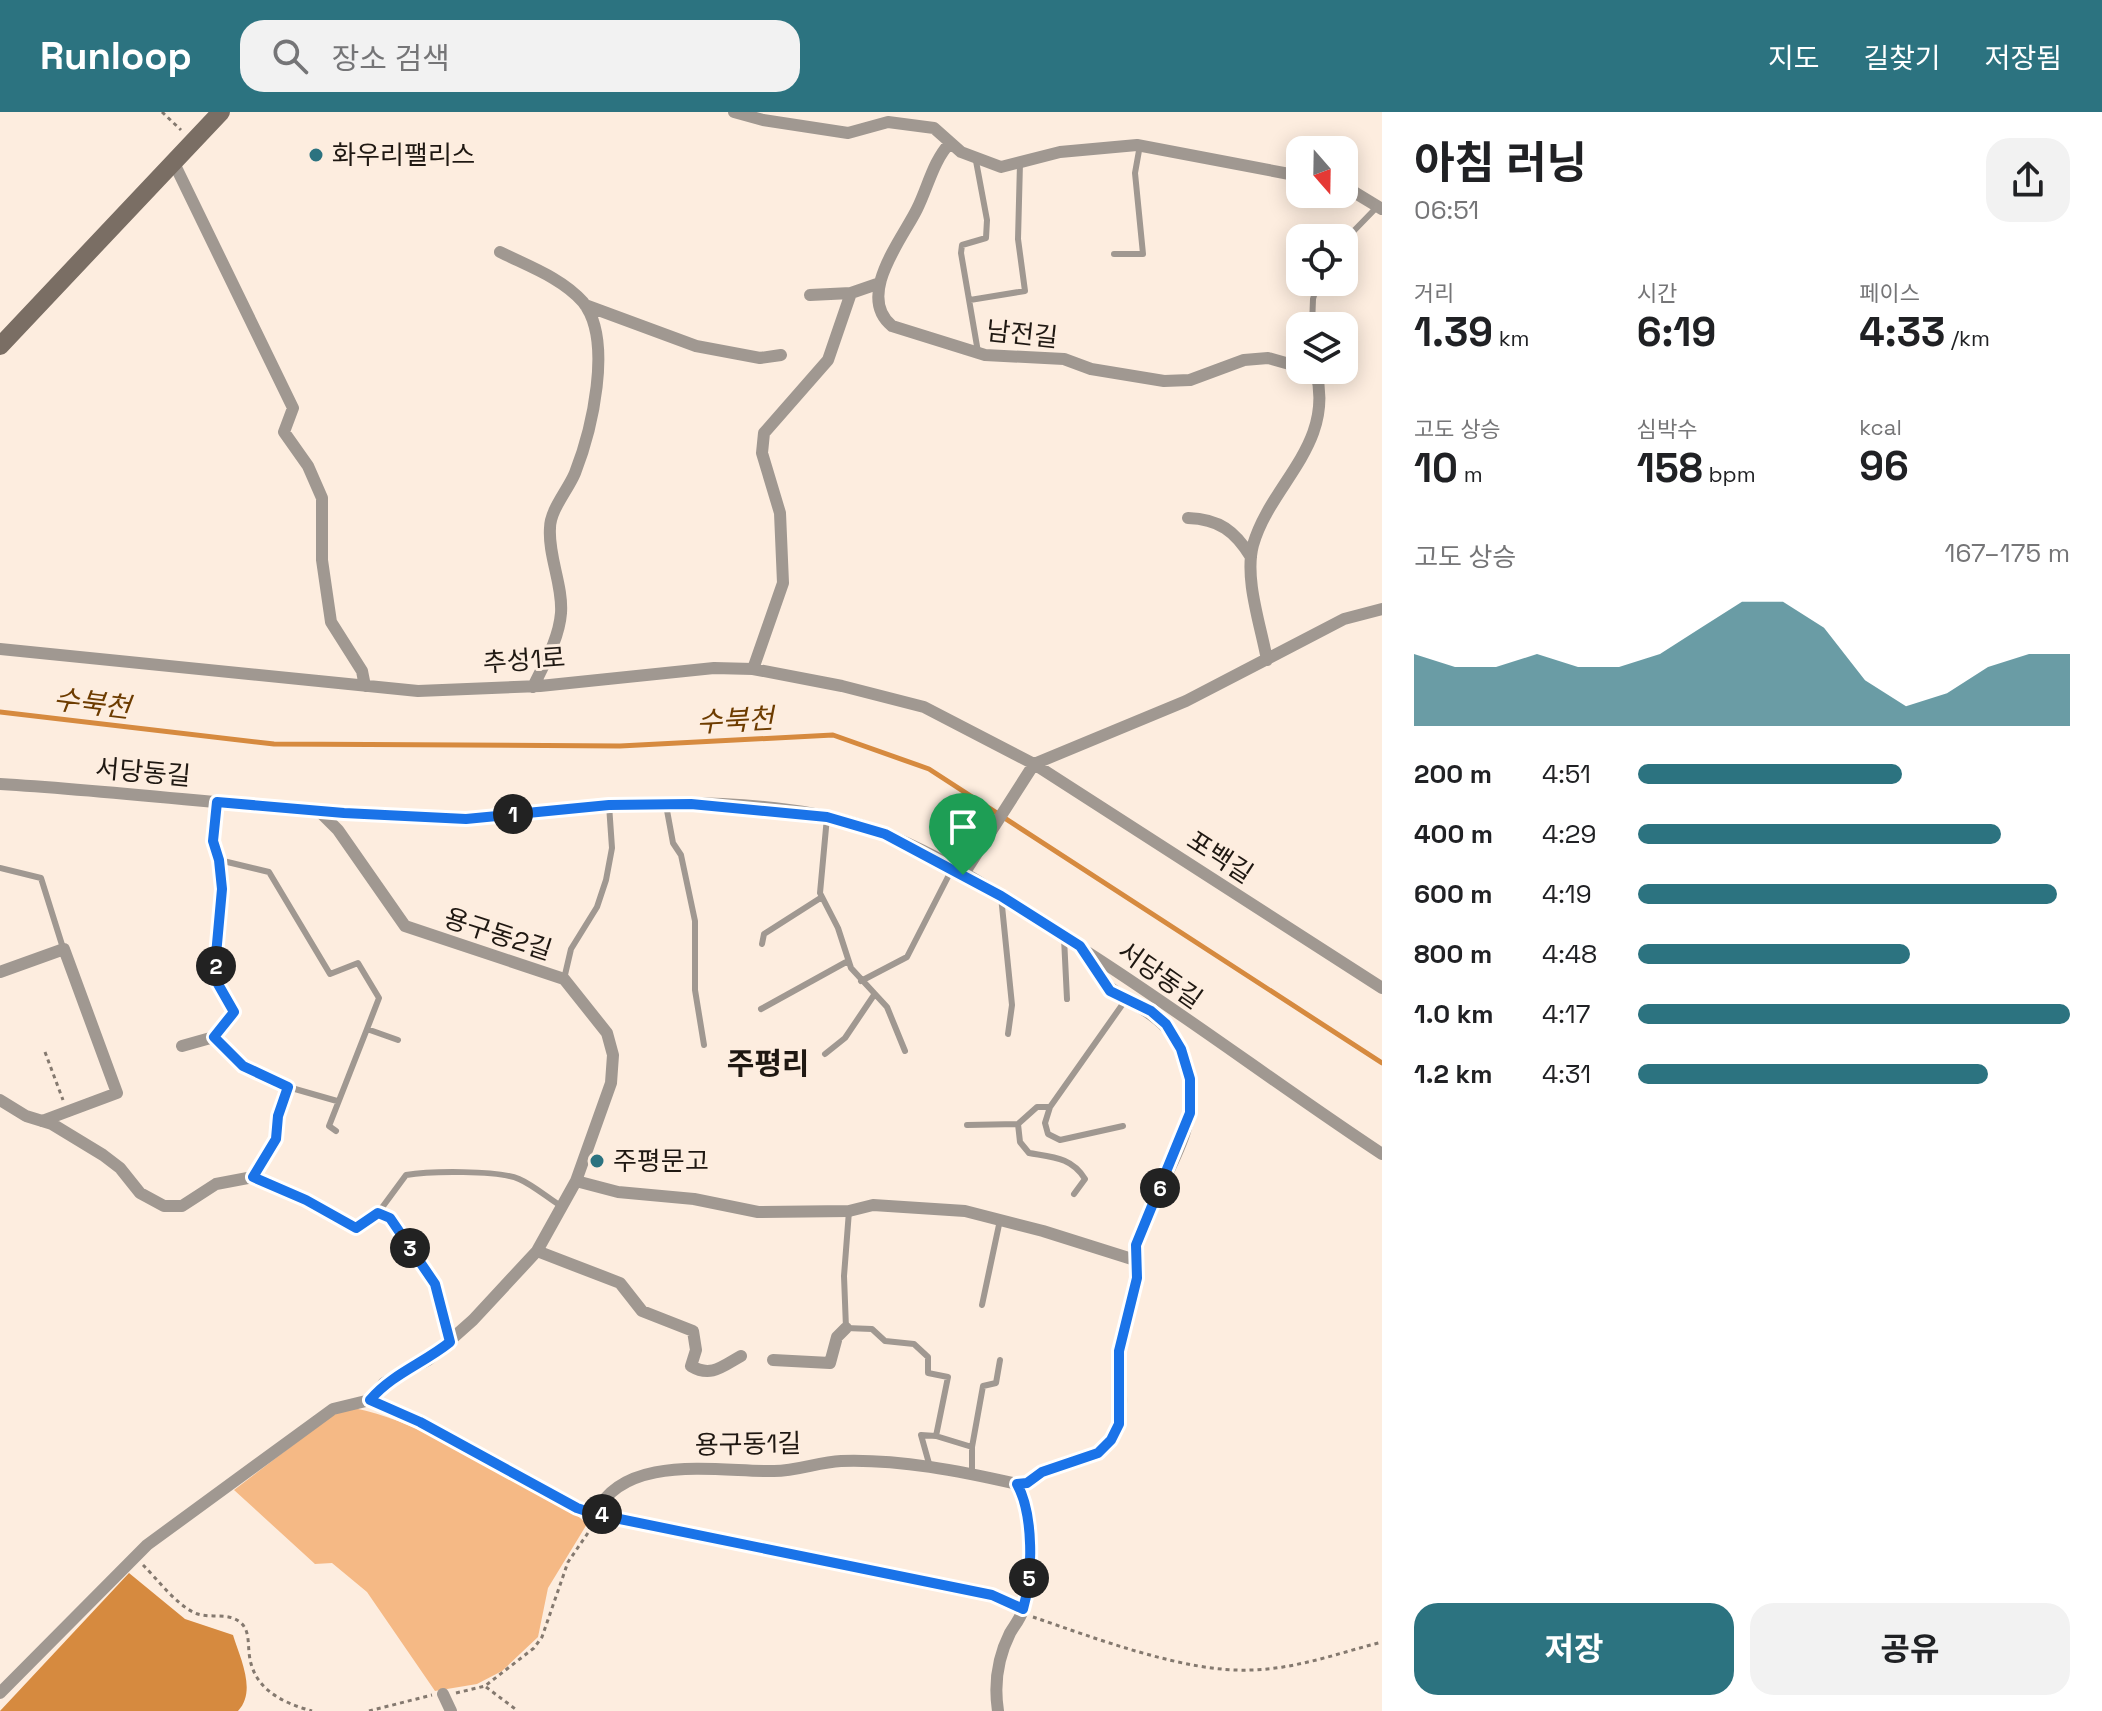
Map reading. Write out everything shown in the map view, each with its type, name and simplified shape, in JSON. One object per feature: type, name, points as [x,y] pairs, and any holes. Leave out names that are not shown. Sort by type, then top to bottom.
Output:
[{"type":"street","points":[[0,346],[221,112]]},
{"type":"street","points":[[734,112],[848,133],[891,117],[934,128],[976,161],[1001,167],[1060,152],[1140,145],[1286,173]]},
{"type":"street","points":[[810,295],[851,293],[880,283],[901,232],[913,217],[942,152],[950,143]]},
{"type":"street","points":[[173,161],[293,408],[284,432],[308,466],[322,498],[322,560],[331,622],[362,671],[365,686]]},
{"type":"street","points":[[1358,193],[1380,205]]},
{"type":"street","points":[[500,252],[554,279],[585,305],[696,346],[760,358],[781,355]]},
{"type":"street","name":"남전길","points":[[880,283],[884,317],[892,326],[978,352],[1064,359],[1091,369],[1176,382],[1190,380],[1244,360],[1268,358],[1286,363]]},
{"type":"street","points":[[753,669],[783,583],[780,513],[762,453],[764,433],[828,360],[851,293]]},
{"type":"street","points":[[533,687],[555,638],[561,612],[549,526],[575,473],[596,402],[593,322],[585,305]]},
{"type":"street","points":[[1251,557],[1257,535],[1319,421],[1321,400],[1317,384]]},
{"type":"street","points":[[1188,518],[1220,524],[1239,536],[1251,557],[1267,660]]},
{"type":"street","points":[[957,872],[1031,769],[1186,701],[1344,619],[1382,609]]},
{"type":"street","name":"추성1로","points":[[0,649],[418,691],[533,687],[714,668],[753,669],[842,686],[924,707],[1031,769]]},
{"type":"street","name":"포백길","points":[[1031,769],[1382,988]]},
{"type":"street","name":"서당동길","points":[[0,784],[466,819],[609,805],[764,809],[827,817],[885,834],[1001,896],[1064,935],[1382,1154]]},
{"type":"street","points":[[182,1046],[214,1037],[234,1012],[214,977],[222,889],[213,841],[217,802]]},
{"type":"street","name":"용구동2길","points":[[318,810],[338,830],[405,926],[564,979],[607,1033],[613,1055],[611,1083],[576,1181],[537,1251],[450,1342],[428,1360],[384,1383],[370,1400]]},
{"type":"street","points":[[0,972],[64,949],[117,1093],[41,1121]]},
{"type":"street","points":[[998,1711],[995,1685],[1000,1661],[1023,1609],[1031,1571],[1030,1547],[1017,1484],[1027,1483],[1042,1472],[1077,1463],[1098,1453],[1111,1440],[1119,1424],[1119,1351],[1137,1278],[1135,1260],[1142,1228],[1190,1113],[1190,1090],[1181,1049],[1166,1024],[1127,998],[1110,991],[1095,971],[1087,952]]},
{"type":"street","points":[[0,1100],[52,1124],[103,1155],[120,1168],[140,1193],[164,1206],[182,1206],[216,1184],[253,1177],[276,1139],[278,1116],[288,1087]]},
{"type":"street","points":[[576,1181],[618,1192],[694,1199],[758,1212],[849,1211],[873,1205],[965,1211],[1135,1260]]},
{"type":"street","points":[[537,1251],[620,1283],[642,1311],[693,1331],[696,1350],[691,1366],[702,1372],[711,1373],[741,1356]]},
{"type":"street","points":[[773,1360],[830,1363],[837,1337],[846,1328]]},
{"type":"street","points":[[0,1693],[134,1556],[333,1409],[370,1400],[420,1422],[568,1503],[595,1514]]},
{"type":"street","name":"용구동1길","points":[[595,1514],[601,1501],[629,1479],[682,1468],[777,1471],[839,1461],[930,1468],[1017,1484]]},
{"type":"street","points":[[443,1694],[451,1711]]},
{"type":"lane","points":[[1114,254],[1143,254],[1135,173],[1140,145]]},
{"type":"lane","points":[[976,161],[987,220],[986,238],[962,245],[978,352]]},
{"type":"lane","points":[[970,300],[1025,291],[1018,239],[1020,163]]},
{"type":"lane","points":[[1358,227],[1380,205]]},
{"type":"lane","points":[[564,979],[571,949],[597,907],[606,880],[612,848],[609,805]]},
{"type":"lane","points":[[666,805],[673,843],[681,855],[695,921],[695,990],[704,1045]]},
{"type":"lane","points":[[827,817],[821,868],[822,897],[838,928],[848,961],[861,981],[887,1007],[905,1051]]},
{"type":"lane","points":[[219,860],[269,872],[330,974],[358,963],[379,998],[337,1101],[329,1126],[336,1131]]},
{"type":"lane","points":[[0,868],[41,878],[64,949]]},
{"type":"lane","points":[[861,981],[907,957],[957,872]]},
{"type":"lane","points":[[1001,896],[1012,1005],[1008,1034]]},
{"type":"lane","points":[[762,944],[764,934],[822,897]]},
{"type":"lane","points":[[1064,935],[1067,999]]},
{"type":"lane","points":[[761,1009],[848,961]]},
{"type":"lane","points":[[825,1054],[845,1038],[874,995]]},
{"type":"lane","points":[[1123,1126],[1060,1140],[1048,1134],[1045,1123],[1050,1107],[1127,998]]},
{"type":"lane","points":[[367,1029],[398,1040]]},
{"type":"lane","points":[[214,1037],[243,1066],[288,1087],[337,1101]]},
{"type":"lane","points":[[967,1125],[1018,1124],[1037,1107],[1050,1107]]},
{"type":"lane","points":[[1018,1124],[1020,1142],[1029,1153],[1066,1160],[1078,1167],[1085,1179],[1074,1194]]},
{"type":"lane","points":[[253,1177],[306,1200],[356,1228],[378,1213],[406,1175],[418,1173],[455,1172],[518,1178],[561,1206]]},
{"type":"lane","points":[[849,1211],[844,1276],[846,1328],[872,1329],[885,1341],[914,1344],[928,1357],[928,1373],[948,1377],[936,1436]]},
{"type":"lane","points":[[378,1213],[390,1218],[435,1284],[450,1342]]},
{"type":"lane","points":[[982,1305],[1000,1220]]},
{"type":"lane","points":[[973,1475],[969,1469],[983,1386],[996,1383],[1000,1360]]},
{"type":"lane","points":[[930,1468],[921,1435],[936,1436],[972,1447]]},
{"type":"path","points":[[162,112],[193,140]]},
{"type":"path","points":[[45,1052],[67,1111]]},
{"type":"path","points":[[369,1711],[485,1686],[524,1659],[542,1637],[568,1562],[591,1530],[595,1514],[992,1595],[1023,1609],[1025,1614],[1091,1636],[1149,1653],[1225,1669],[1247,1671],[1297,1665],[1382,1642]]},
{"type":"path","points":[[134,1556],[188,1610],[198,1615],[232,1617],[242,1623],[247,1631],[250,1663],[260,1684],[268,1693],[312,1711]]},
{"type":"path","points":[[485,1686],[518,1711]]},
{"type":"shaded area","points":[[344,1406],[404,1423],[433,1436],[572,1511],[587,1524],[548,1588],[538,1637],[502,1671],[477,1684],[435,1691],[367,1592],[332,1563],[315,1564],[234,1490]]},
{"type":"shaded area","points":[[129,1573],[185,1619],[233,1635],[247,1684],[244,1703],[238,1711],[0,1711]]},
{"type":"waterway","name":"수북천","points":[[0,712],[274,744],[620,746],[833,735],[929,769],[1382,1063]]},
{"type":"place","name":"화우리팰리스","points":[[316,155]]},
{"type":"place","name":"주평문고","points":[[597,1161]]},
{"type":"district","name":"주평리","points":[[768,1063]]},
{"type":"route","points":[[217,802],[466,819],[609,805],[691,804],[764,809],[858,824],[885,834],[963,875],[1046,923],[1087,952],[1090,963],[1110,991],[1151,1011],[1166,1024],[1181,1049],[1190,1079],[1190,1113],[1136,1245],[1137,1278],[1119,1351],[1119,1424],[1111,1440],[1098,1453],[1077,1463],[1042,1472],[1027,1483],[1017,1484],[1030,1547],[1031,1571],[1023,1609],[1019,1604],[992,1595],[725,1541],[615,1515],[595,1514],[577,1508],[481,1458],[420,1422],[370,1400],[384,1383],[428,1360],[450,1342],[435,1284],[390,1218],[378,1213],[356,1228],[306,1200],[253,1177],[276,1139],[278,1116],[288,1087],[243,1066],[214,1037],[234,1012],[214,977],[222,889],[213,841],[217,802]]}]
